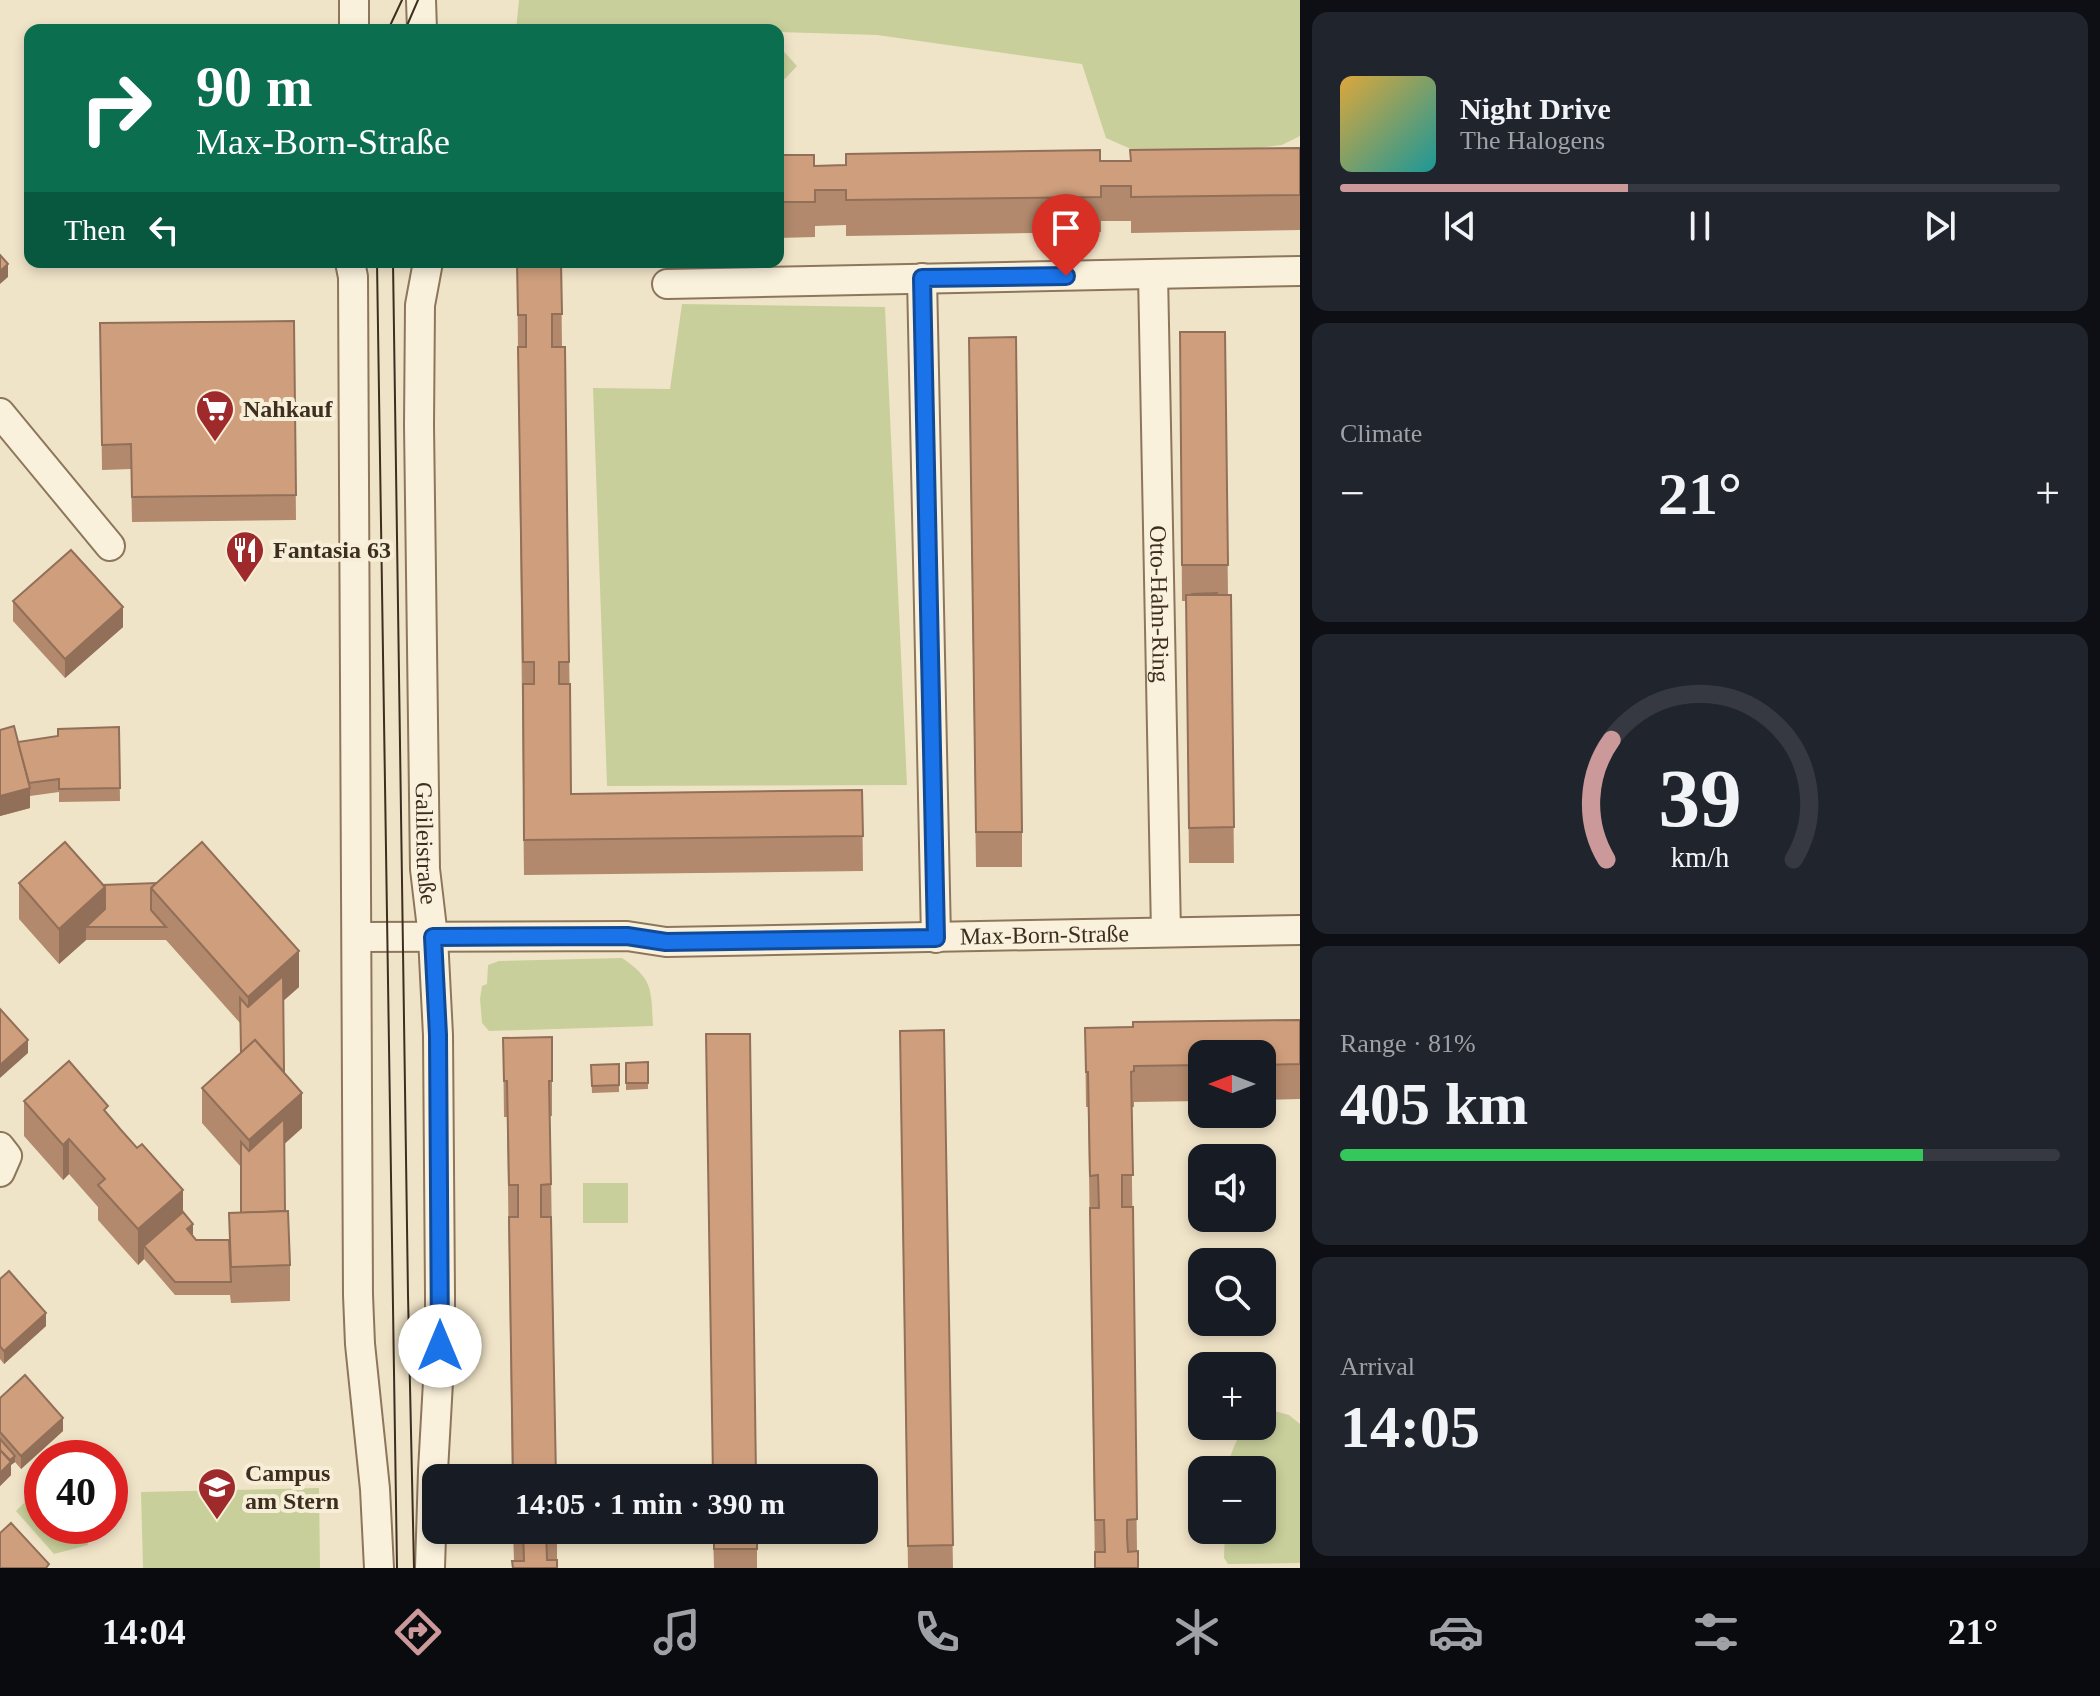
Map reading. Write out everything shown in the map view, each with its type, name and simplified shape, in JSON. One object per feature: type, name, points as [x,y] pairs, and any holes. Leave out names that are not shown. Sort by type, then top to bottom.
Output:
[{"type":"street","points":[[354,0],[354,24]]},
{"type":"street","points":[[421,0],[422,24]]},
{"type":"street","points":[[351,268],[359,1320],[379,1568]]},
{"type":"street","name":"Galileistraße","points":[[427,268],[420,305],[419,425],[425,869],[433,937],[438,1035],[440,1346],[430,1568]]},
{"type":"street","points":[[667,284],[1300,271]]},
{"type":"street","name":"Otto-Hahn-Ring","points":[[1153,274],[1166,932]]},
{"type":"street","points":[[922,278],[936,938]]},
{"type":"street","points":[[0,413],[110,546]]},
{"type":"street","name":"Max-Born-Straße","points":[[357,937],[627,936],[666,942],[1300,930]]},
{"type":"street","points":[[0,1147],[7,1156],[0,1172]]},
{"type":"green space","points":[[519,0],[1300,0],[1300,136],[1282,145],[1158,161],[1106,138],[1082,64],[877,35],[784,32],[784,24],[517,24]]},
{"type":"green space","points":[[784,52],[797,66],[784,80]]},
{"type":"green space","points":[[682,304],[885,307],[907,785],[607,786],[593,388],[670,389]]},
{"type":"green space","points":[[622,958],[640,973],[649,987],[653,1026],[489,1031],[482,1023],[480,999],[482,986],[487,984],[488,965],[499,961]]},
{"type":"green space","points":[[583,1183],[628,1183],[628,1223],[583,1223]]},
{"type":"green space","points":[[1276,1412],[1289,1415],[1300,1424],[1300,1563],[1228,1564],[1224,1558],[1224,1544],[1276,1544],[1276,1456],[1231,1456],[1236,1441],[1276,1440]]},
{"type":"green space","name":"Campus am Stern","points":[[319,1488],[320,1568],[143,1568],[141,1492]]},
{"type":"green space","points":[[24,1503],[24,1520],[16,1511]]},
{"type":"green space","points":[[45,1544],[88,1544],[88,1545],[54,1554]]},
{"type":"building","points":[[1300,148],[1300,195],[1131,197],[1131,186],[1101,186],[1101,197],[846,200],[846,190],[815,190],[815,202],[784,202],[784,155],[814,155],[814,166],[846,165],[846,154],[1100,150],[1100,161],[1131,161],[1130,150]]},
{"type":"building","points":[[0,255],[8,264],[0,271]]},
{"type":"building","points":[[517,268],[561,268],[562,314],[552,314],[552,347],[565,347],[569,662],[559,662],[559,684],[570,684],[571,794],[862,790],[863,836],[524,840],[523,684],[534,684],[534,662],[523,662],[518,347],[526,347],[526,315],[518,315]]},
{"type":"building","points":[[294,321],[296,495],[132,497],[131,444],[102,445],[100,323]]},
{"type":"building","points":[[1180,332],[1225,332],[1228,565],[1182,565]]},
{"type":"building","points":[[1016,337],[1022,832],[976,832],[969,338]]},
{"type":"building","points":[[71,550],[123,607],[65,659],[13,601]]},
{"type":"building","points":[[1186,595],[1231,595],[1234,827],[1189,828]]},
{"type":"building","points":[[14,726],[30,788],[0,796],[0,730]]},
{"type":"building","points":[[119,727],[120,788],[59,789],[59,779],[29,783],[18,742],[58,736],[58,729]]},
{"type":"building","points":[[65,842],[105,887],[59,929],[19,883]]},
{"type":"building","points":[[202,842],[299,951],[248,997],[151,888]]},
{"type":"building","points":[[156,883],[151,888],[151,910],[166,927],[86,927],[105,909],[103,885]]},
{"type":"building","points":[[283,976],[284,1072],[255,1040],[241,1053],[240,998],[248,1007]]},
{"type":"building","points":[[0,1009],[28,1040],[0,1065]]},
{"type":"building","points":[[1300,1020],[1300,1064],[1276,1065],[1276,1040],[1188,1040],[1188,1065],[1134,1066],[1131,1072],[1133,1175],[1122,1175],[1122,1207],[1133,1207],[1137,1519],[1127,1520],[1127,1536],[1128,1552],[1138,1551],[1138,1568],[1095,1568],[1095,1552],[1105,1552],[1104,1520],[1095,1520],[1090,1208],[1099,1208],[1098,1175],[1090,1176],[1085,1028],[1133,1027],[1133,1022]]},
{"type":"building","points":[[944,1030],[953,1545],[908,1546],[900,1031]]},
{"type":"building","points":[[706,1034],[750,1034],[756,1464],[713,1464]]},
{"type":"building","points":[[552,1037],[552,1081],[549,1081],[551,1184],[541,1185],[541,1217],[551,1217],[556,1464],[513,1464],[509,1217],[518,1217],[518,1185],[509,1185],[503,1038]]},
{"type":"building","points":[[255,1040],[302,1093],[249,1140],[202,1088]]},
{"type":"building","points":[[69,1061],[108,1106],[104,1110],[121,1130],[137,1148],[142,1144],[183,1190],[138,1229],[98,1185],[105,1179],[69,1139],[63,1145],[24,1101]]},
{"type":"building","points":[[648,1062],[648,1083],[626,1083],[626,1063]]},
{"type":"building","points":[[619,1064],[619,1085],[592,1086],[591,1065]]},
{"type":"building","points":[[284,1119],[285,1211],[241,1213],[241,1142],[249,1151]]},
{"type":"building","points":[[288,1211],[290,1265],[231,1267],[229,1213]]},
{"type":"building","points":[[183,1212],[193,1224],[187,1229],[196,1240],[229,1240],[231,1282],[175,1282],[144,1246]]},
{"type":"building","points":[[9,1271],[46,1313],[4,1351],[0,1346],[0,1279]]},
{"type":"building","points":[[25,1375],[63,1418],[39,1440],[24,1440],[24,1453],[21,1456],[0,1432],[0,1398]]},
{"type":"building","points":[[0,1439],[15,1456],[10,1460],[0,1450]]},
{"type":"building","points":[[0,1450],[11,1462],[0,1473]]},
{"type":"building","points":[[11,1523],[24,1537],[24,1544],[30,1544],[49,1564],[46,1568],[0,1568],[0,1533]]},
{"type":"building","points":[[523,1544],[546,1544],[547,1560],[557,1560],[557,1568],[513,1568],[512,1561],[524,1561]]},
{"type":"building","points":[[714,1544],[757,1544],[757,1549],[714,1549]]},
{"type":"tram line","points":[[391,24],[402,0]]},
{"type":"tram line","points":[[408,24],[418,0]]},
{"type":"tram line","points":[[377,268],[397,1568]]},
{"type":"tram line","points":[[393,268],[414,1568]]},
{"type":"place","name":"Nahkauf","points":[[215,443]]},
{"type":"place","name":"Fantasia 63","points":[[245,584]]},
{"type":"place","name":"Campus am Stern","points":[[217,1521]]},
{"type":"route","points":[[440,1346],[438,1035],[433,937],[627,936],[666,942],[936,938],[922,278],[1066,276]]}]
